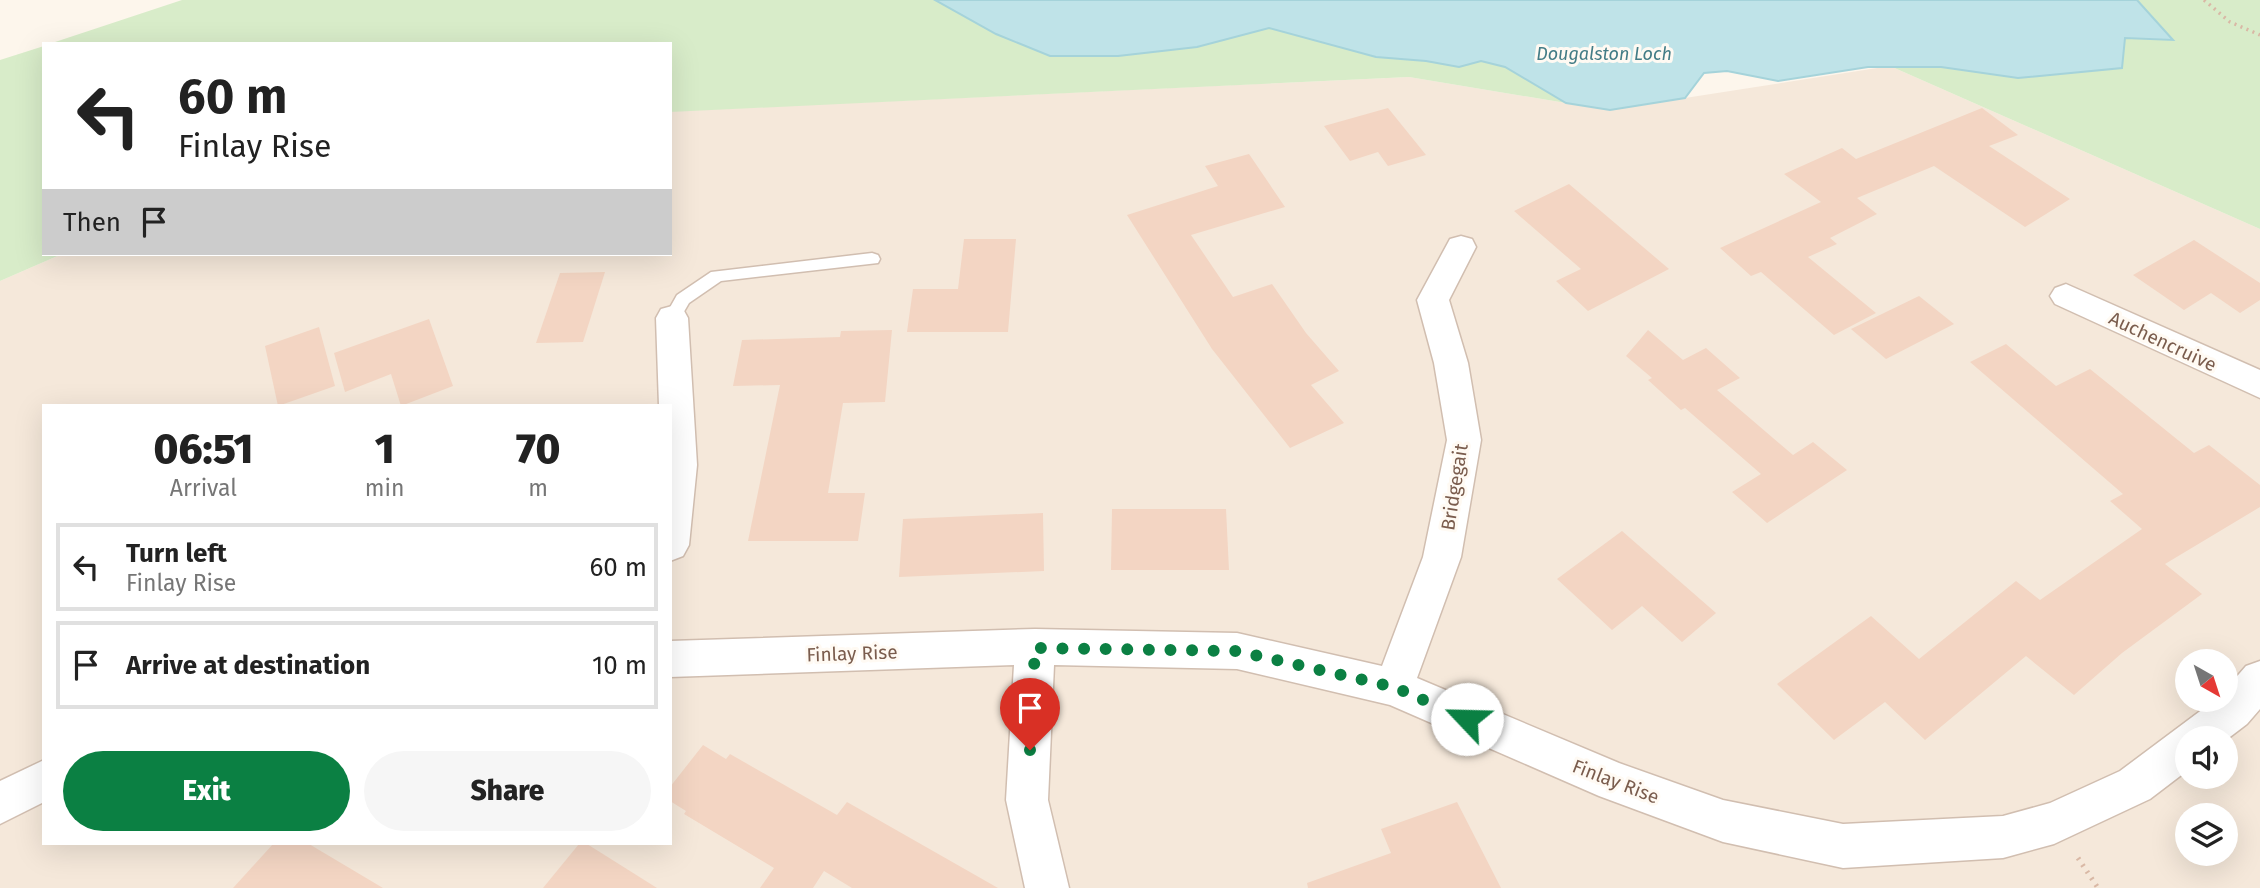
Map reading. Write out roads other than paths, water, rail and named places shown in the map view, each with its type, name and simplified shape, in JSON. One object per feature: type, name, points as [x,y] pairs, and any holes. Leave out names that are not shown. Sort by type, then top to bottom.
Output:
[{"type":"street","name":"Bridgegait","points":[[1394,687],[1443,557],[1464,440],[1451,363],[1433,300],[1461,247]]},
{"type":"street","name":"Auchencruive","points":[[2066,296],[2260,385]]},
{"type":"street","points":[[672,318],[678,465],[672,525]]},
{"type":"street","name":"Finlay Rise","points":[[672,659],[1035,648],[1237,651],[1394,687],[1640,792],[1723,821],[1843,846],[2003,837],[2054,823],[2135,785],[2175,755]]},
{"type":"street","points":[[1035,648],[1027,800],[1047,888]]},
{"type":"street","points":[[2212,726],[2233,711],[2260,680]]},
{"type":"street","points":[[0,803],[42,781]]},
{"type":"lane","points":[[672,318],[683,299],[717,276],[872,259]]},
{"type":"water","name":"Dougalston Loch","points":[[935,0],[2137,0],[2173,40],[2125,38],[2122,68],[2018,78],[1941,67],[1868,67],[1778,81],[1727,71],[1704,73],[1685,98],[1610,110],[1566,103],[1505,67],[1481,61],[1459,67],[1376,57],[1269,28],[1197,47],[1118,56],[1050,56],[996,34]]}]
